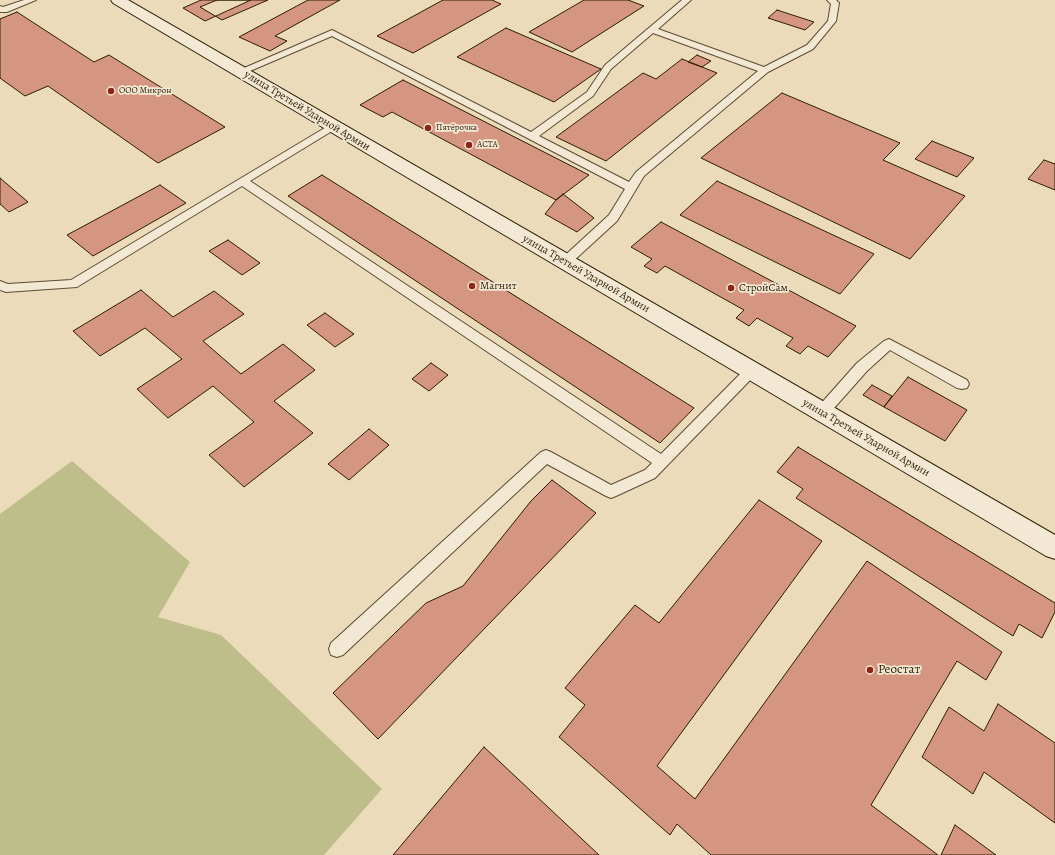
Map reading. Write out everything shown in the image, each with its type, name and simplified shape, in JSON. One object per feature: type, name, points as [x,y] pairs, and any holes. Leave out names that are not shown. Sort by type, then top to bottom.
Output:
[{"type":"main road","name":"улица Третьей Ударной Армии","points":[[118,0],[1055,548]]},
{"type":"lane","points":[[0,9],[4,10],[32,0]]},
{"type":"lane","points":[[531,137],[590,94],[608,67],[687,0]]},
{"type":"lane","points":[[565,262],[613,218],[640,174],[765,70],[810,48],[832,21],[835,3],[831,0]]},
{"type":"lane","points":[[652,30],[765,70]]},
{"type":"lane","points":[[240,72],[332,33],[632,188]]},
{"type":"lane","points":[[0,285],[6,288],[73,284],[333,126]]},
{"type":"lane","points":[[243,182],[662,462]]},
{"type":"lane","points":[[822,412],[862,367],[889,344],[962,384]]},
{"type":"lane","points":[[337,649],[546,456],[611,492],[650,474],[752,371]]},
{"type":"green space","points":[[72,461],[190,562],[158,617],[221,635],[382,789],[324,855],[0,855],[0,514]]},
{"type":"building","points":[[201,0],[251,0],[205,21],[183,8]]},
{"type":"building","points":[[217,0],[268,0],[222,20],[200,7]]},
{"type":"building","points":[[308,0],[340,0],[275,36],[287,41],[270,51],[239,37]]},
{"type":"building","points":[[443,0],[492,0],[501,4],[413,53],[377,36]]},
{"type":"building","points":[[584,0],[628,0],[644,6],[572,52],[529,32]]},
{"type":"building","points":[[777,10],[814,22],[805,30],[768,18]]},
{"type":"building","name":"ООО Микрон","points":[[17,12],[94,62],[109,55],[225,127],[158,163],[48,86],[25,96],[0,78],[0,19]]},
{"type":"building","points":[[506,28],[601,69],[554,102],[457,57]]},
{"type":"building","points":[[697,55],[711,61],[702,67],[688,62]]},
{"type":"building","points":[[682,59],[717,73],[606,161],[556,137],[643,73],[656,79]]},
{"type":"building","points":[[403,80],[589,175],[556,200],[392,112],[383,117],[360,105]]},
{"type":"building","points":[[782,93],[900,143],[883,160],[965,196],[910,259],[701,158]]},
{"type":"building","points":[[932,141],[974,158],[957,177],[915,159]]},
{"type":"building","points":[[1044,160],[1055,164],[1055,190],[1028,179]]},
{"type":"building","points":[[322,175],[694,408],[660,443],[288,196]]},
{"type":"building","points":[[0,178],[28,202],[9,212],[0,204]]},
{"type":"building","points":[[717,181],[874,254],[840,294],[680,215]]},
{"type":"building","points":[[160,185],[186,203],[93,256],[67,235]]},
{"type":"building","points":[[563,194],[594,218],[577,232],[545,214]]},
{"type":"building","points":[[661,222],[856,326],[828,357],[808,346],[800,354],[786,346],[793,338],[757,318],[749,326],[736,318],[744,310],[665,266],[657,273],[644,266],[652,259],[631,247]]},
{"type":"building","points":[[228,240],[260,263],[242,275],[209,251]]},
{"type":"building","points":[[141,290],[173,317],[214,291],[244,314],[203,341],[241,374],[283,344],[315,370],[274,401],[313,433],[244,487],[209,455],[254,422],[213,386],[168,418],[137,389],[182,359],[145,328],[100,356],[73,331]]},
{"type":"building","points":[[325,313],[354,334],[335,347],[307,325]]},
{"type":"building","points":[[431,363],[448,375],[429,391],[412,379]]},
{"type":"building","points":[[908,377],[967,410],[945,441],[884,407]]},
{"type":"building","points":[[872,385],[892,396],[884,407],[863,395]]},
{"type":"building","points":[[369,429],[389,445],[349,480],[328,464]]},
{"type":"building","points":[[798,447],[1055,603],[1055,612],[1042,638],[1019,624],[1013,636],[796,498],[803,489],[777,472]]},
{"type":"building","points":[[552,480],[596,513],[378,739],[333,693],[426,603],[463,586],[531,501]]},
{"type":"building","name":"Реостат","points":[[759,500],[822,541],[657,766],[695,799],[867,561],[1002,652],[986,680],[957,661],[871,805],[938,855],[711,855],[677,824],[670,835],[559,737],[585,705],[565,688],[635,605],[659,623]]},
{"type":"building","points":[[998,704],[1055,743],[1055,823],[984,772],[973,794],[922,757],[949,707],[984,731]]},
{"type":"building","points":[[484,747],[599,855],[393,855]]},
{"type":"building","points":[[955,825],[996,855],[941,855]]},
{"type":"place","name":"ООО Микрон","points":[[111,91]]},
{"type":"place","name":"Пятёрочка","points":[[428,128]]},
{"type":"place","name":"АСТА","points":[[469,145]]},
{"type":"place","name":"Магнит","points":[[472,286]]},
{"type":"place","name":"СтройСам","points":[[731,288]]},
{"type":"place","name":"Реостат","points":[[870,670]]}]
